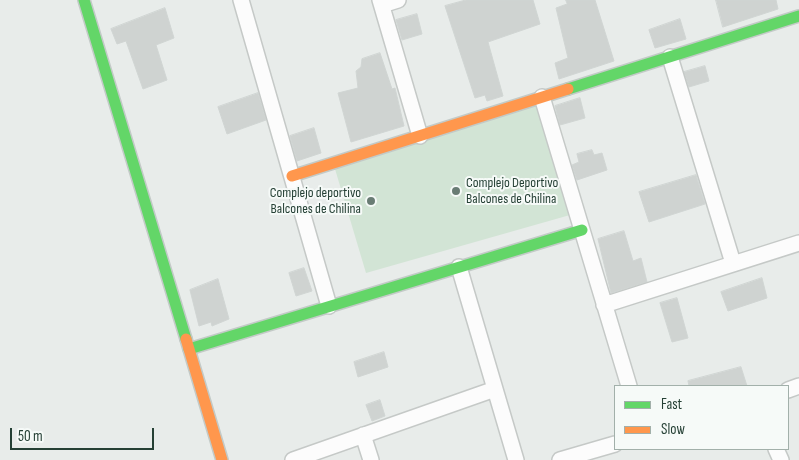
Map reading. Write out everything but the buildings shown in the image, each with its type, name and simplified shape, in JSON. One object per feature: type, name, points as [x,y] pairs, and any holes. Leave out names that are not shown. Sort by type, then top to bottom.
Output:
[{"type":"street","points":[[84,0],[222,460]]},
{"type":"street","points":[[241,0],[330,306]]},
{"type":"street","points":[[398,0],[381,3],[420,136]]},
{"type":"street","points":[[292,176],[799,16]]},
{"type":"street","points":[[670,57],[734,263]]},
{"type":"street","points":[[542,97],[629,385]]},
{"type":"street","points":[[189,348],[582,230]]},
{"type":"street","points":[[604,305],[799,243]]},
{"type":"street","points":[[459,267],[516,460]]},
{"type":"street","points":[[293,460],[495,389]]},
{"type":"street","points":[[363,435],[371,460]]},
{"type":"street","points":[[560,460],[614,444]]},
{"type":"green space","name":"Complejo Deportivo Balcones de Chilina","points":[[544,103],[577,213],[366,273],[335,169]]},
{"type":"traffic: fast","points":[[84,0],[186,339]]},
{"type":"traffic: fast","points":[[568,89],[799,16]]},
{"type":"traffic: fast","points":[[189,349],[582,230]]},
{"type":"traffic: slow","points":[[292,176],[568,89]]},
{"type":"traffic: slow","points":[[186,339],[222,460]]},
{"type":"place","name":"Complejo Deportivo Balcones de Chilina","points":[[456,191]]},
{"type":"place","name":"Complejo deportivo Balcones de Chilina","points":[[371,201]]}]
